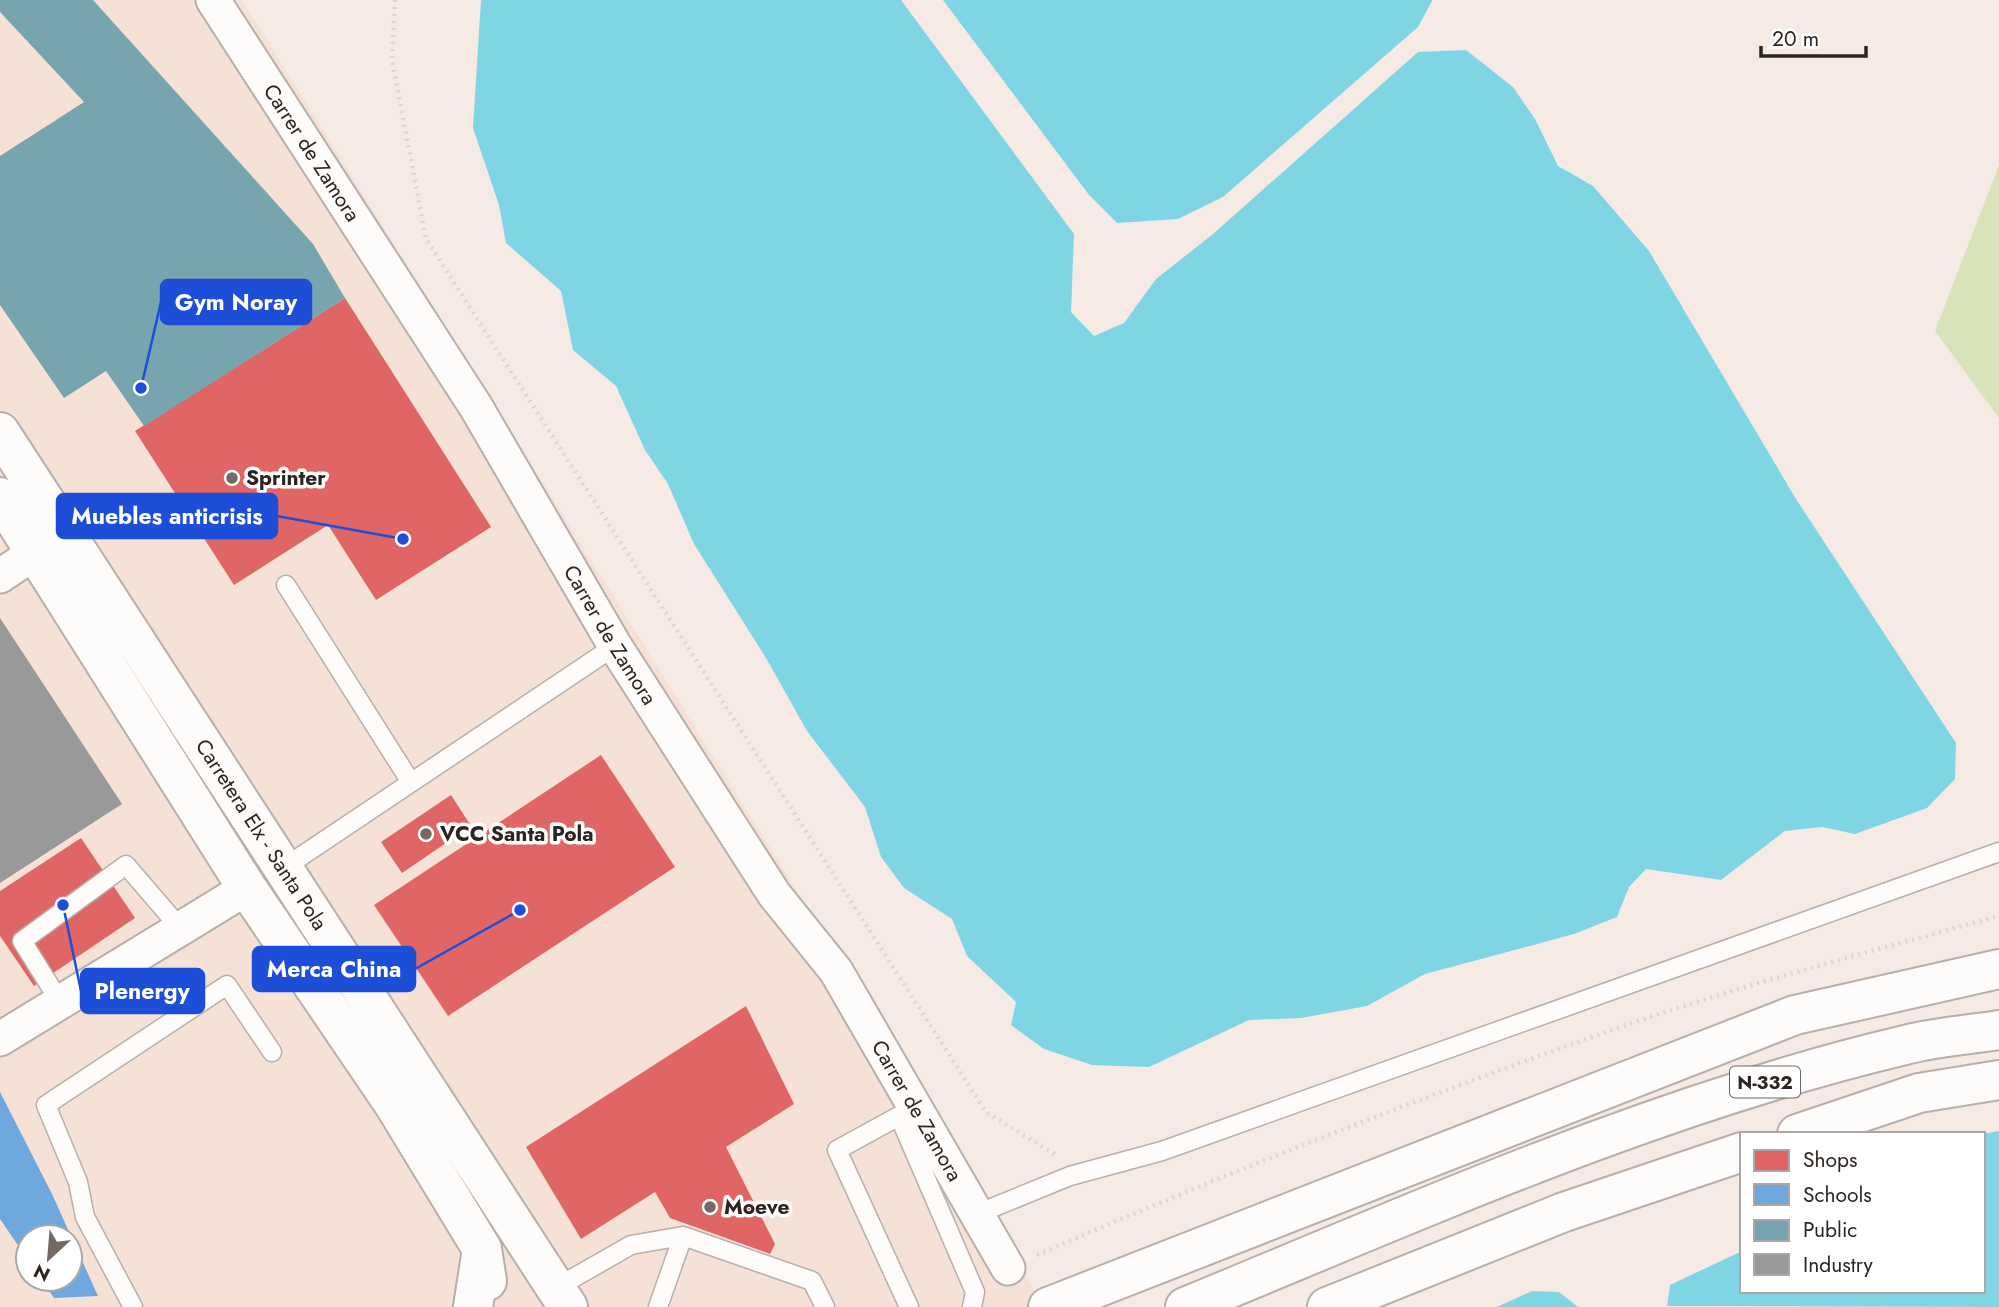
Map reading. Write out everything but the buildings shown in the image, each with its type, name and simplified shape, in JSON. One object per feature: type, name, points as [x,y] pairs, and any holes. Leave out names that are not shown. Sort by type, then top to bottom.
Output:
[{"type":"main road","name":"Carretera Elx - Santa Pola","points":[[0,432],[285,867],[561,1298]]},
{"type":"main road","name":"Carretera Elx - Santa Pola","points":[[0,497],[247,888],[396,1106],[482,1249],[492,1307]]},
{"type":"main road","points":[[1048,1307],[1795,1015],[1999,969]]},
{"type":"main road","name":"N-332","points":[[1185,1307],[1539,1161],[1747,1087],[1907,1044],[1999,1030]]},
{"type":"main road","points":[[1803,1132],[1919,1093],[1999,1080]]},
{"type":"main road","points":[[1327,1307],[1564,1212],[1740,1153]]},
{"type":"main road","points":[[473,1307],[482,1249]]},
{"type":"street","name":"Carrer de Zamora","points":[[213,0],[476,407],[615,646],[774,894],[836,971],[1008,1268]]},
{"type":"street","points":[[0,576],[36,552]]},
{"type":"street","points":[[0,1039],[247,888]]},
{"type":"lane","points":[[286,585],[410,781]]},
{"type":"lane","points":[[285,867],[615,646]]},
{"type":"lane","points":[[977,1214],[1070,1176],[1162,1151],[1999,852]]},
{"type":"lane","points":[[60,1002],[22,941],[126,865],[181,929]]},
{"type":"lane","points":[[133,1307],[85,1217],[78,1182],[46,1105],[227,985],[272,1052]]},
{"type":"lane","points":[[909,1307],[837,1150],[899,1116],[975,1292],[973,1307]]},
{"type":"lane","points":[[561,1298],[631,1245],[683,1236],[812,1281],[825,1307]]},
{"type":"lane","points":[[658,1307],[683,1236]]},
{"type":"path","points":[[395,0],[392,60],[426,239],[986,1112],[1054,1152],[1070,1176]]},
{"type":"path","points":[[1008,1268],[1330,1135],[1600,1034],[1767,981],[1999,916]]},
{"type":"shaded area","points":[[0,0],[242,0],[978,1181],[1043,1307],[0,1307]]},
{"type":"green space","points":[[1999,165],[1999,418],[1935,331]]},
{"type":"water","points":[[481,0],[901,0],[1074,234],[1071,312],[1094,336],[1124,323],[1156,279],[1213,234],[1418,52],[1466,50],[1513,87],[1535,119],[1558,166],[1593,186],[1649,251],[1796,499],[1956,743],[1955,779],[1927,808],[1855,834],[1822,827],[1785,831],[1721,880],[1646,869],[1629,887],[1617,917],[1574,934],[1425,974],[1367,1006],[1301,1018],[1249,1020],[1149,1067],[1092,1065],[1044,1049],[1011,1025],[1016,1002],[967,956],[952,919],[904,888],[881,857],[865,807],[807,731],[766,658],[694,544],[668,484],[645,450],[616,386],[573,350],[561,291],[506,243],[499,205],[473,128]]},
{"type":"water","points":[[943,0],[1432,1],[1418,27],[1223,197],[1178,219],[1117,223],[1089,195]]},
{"type":"water","points":[[1999,1131],[1999,1307],[1667,1306],[1670,1285],[1740,1252],[1740,1293],[1985,1293],[1985,1133]]},
{"type":"water","points":[[1532,1291],[1559,1292],[1578,1307],[1497,1307]]},
{"type":"place","name":"Gym Noray","points":[[141,388]]},
{"type":"place","name":"Sprinter","points":[[232,478]]},
{"type":"place","name":"Muebles anticrisis","points":[[403,539]]},
{"type":"place","name":"VCC Santa Pola","points":[[426,834]]},
{"type":"place","name":"Plenergy","points":[[63,905]]},
{"type":"place","name":"Merca China","points":[[520,910]]},
{"type":"place","name":"Moeve","points":[[710,1207]]}]
